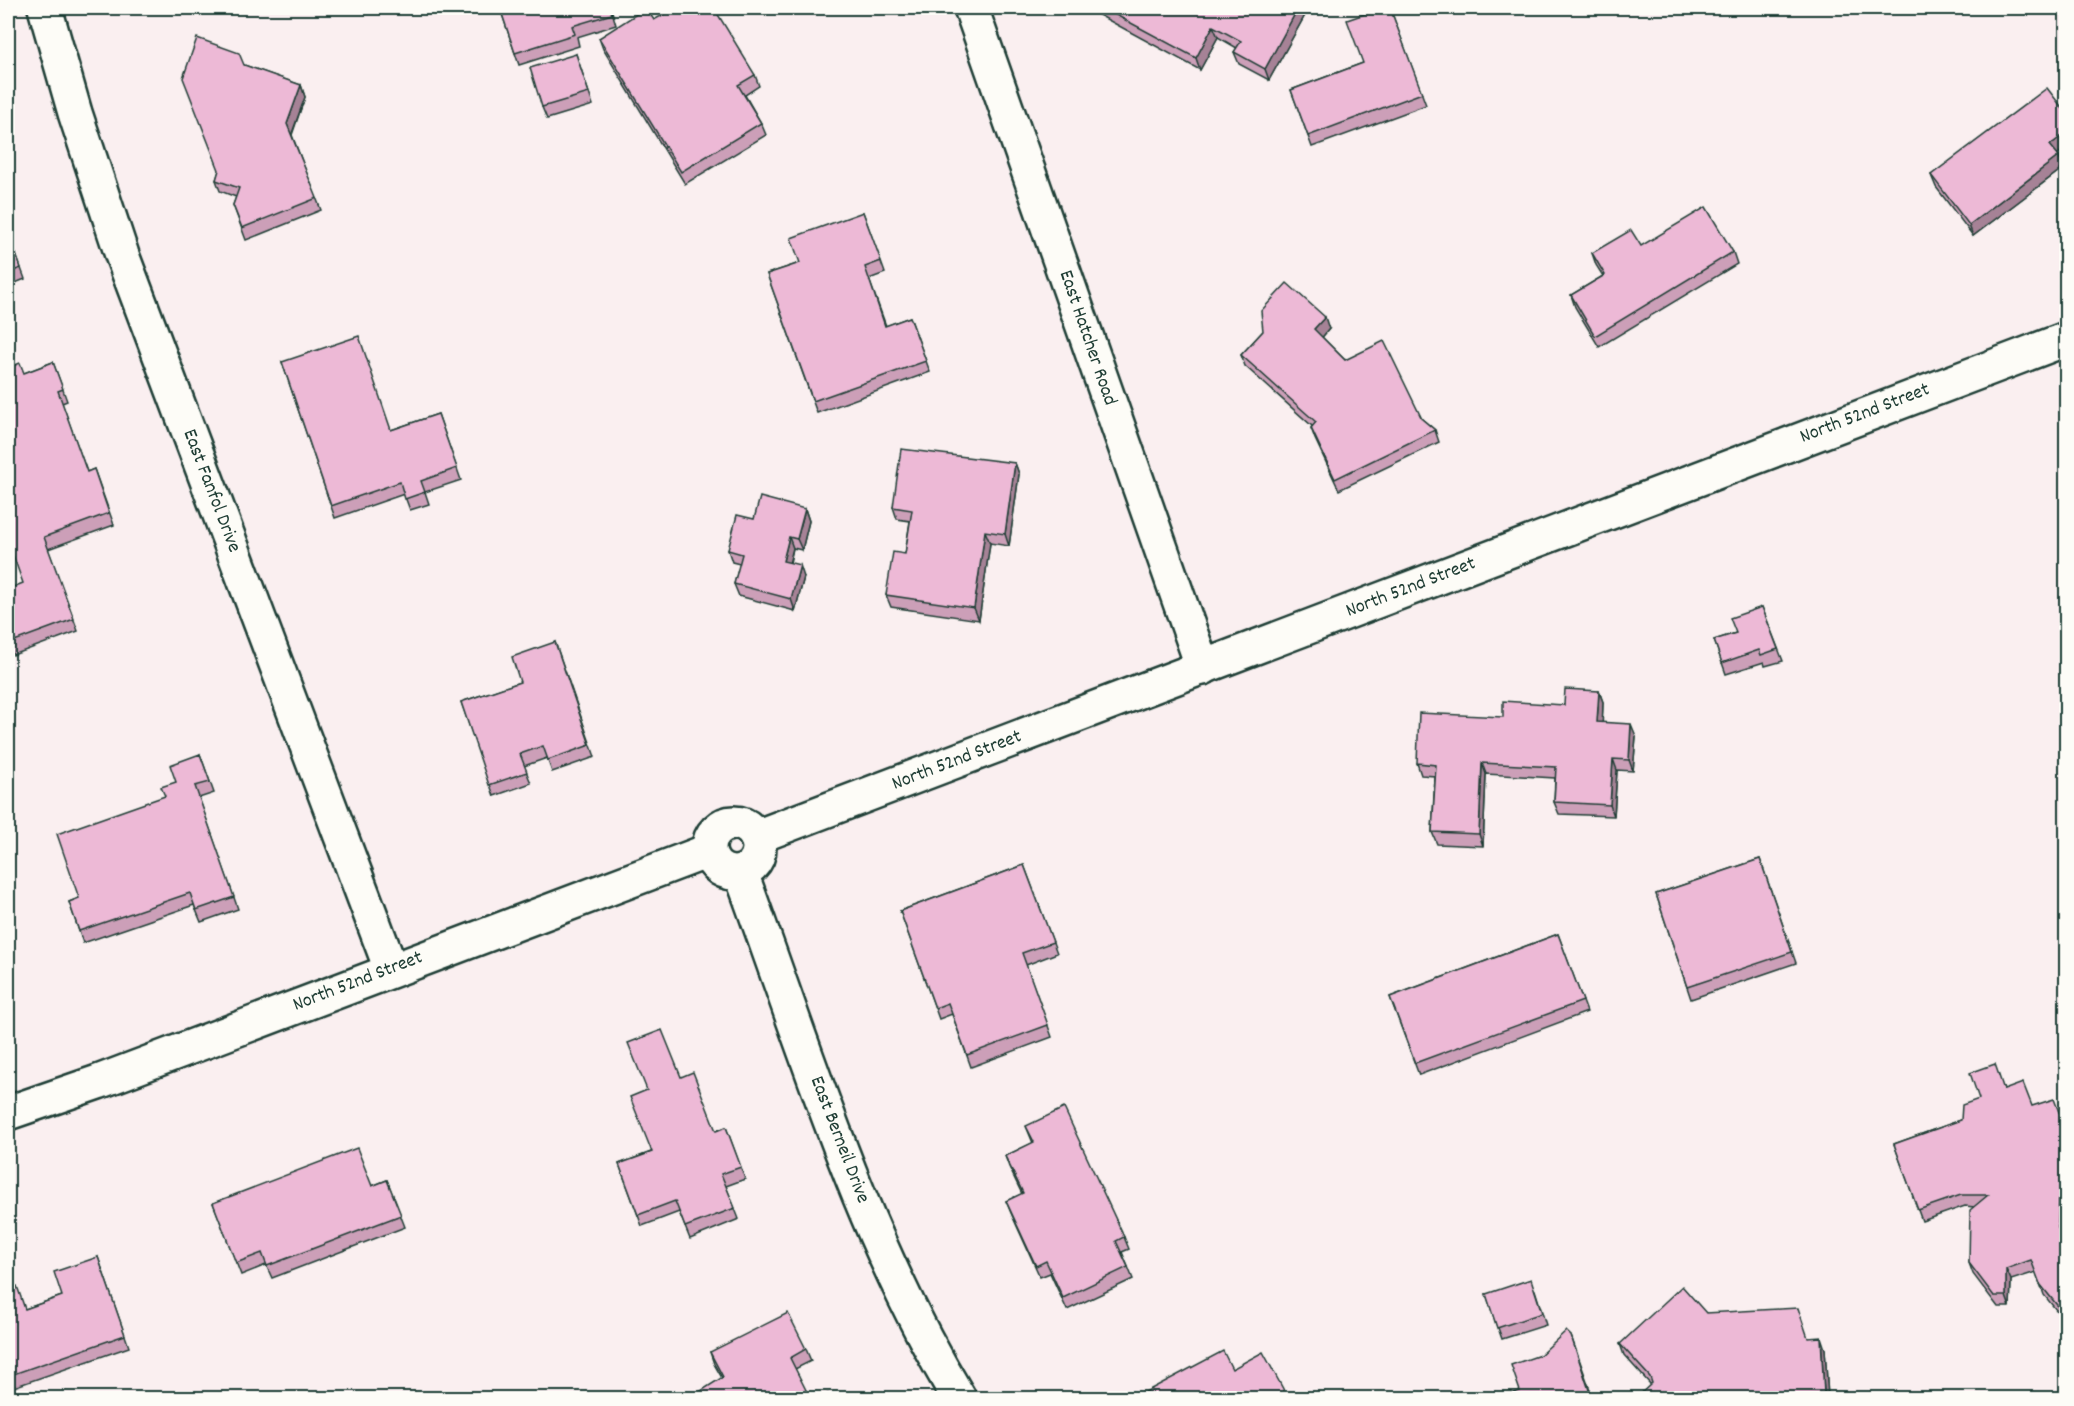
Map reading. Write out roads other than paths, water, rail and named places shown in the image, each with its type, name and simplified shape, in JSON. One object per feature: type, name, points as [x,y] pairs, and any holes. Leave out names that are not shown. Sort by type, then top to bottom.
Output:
[{"type":"street","name":"East Fanfol Drive","points":[[45,8],[75,113],[122,255],[391,969]]},
{"type":"street","name":"East Hatcher Road","points":[[970,8],[1203,668]]},
{"type":"street","name":"North 52nd Street","points":[[756,837],[2067,339]]},
{"type":"street","points":[[726,824],[744,825],[756,837],[759,845],[755,862],[741,873],[734,874],[720,870],[714,865],[708,851],[712,834],[726,824]]},
{"type":"street","name":"North 52nd Street","points":[[8,1113],[98,1082],[391,969],[708,851]]},
{"type":"street","name":"East Berneil Drive","points":[[741,873],[827,1112],[872,1226],[909,1304],[959,1398]]}]
